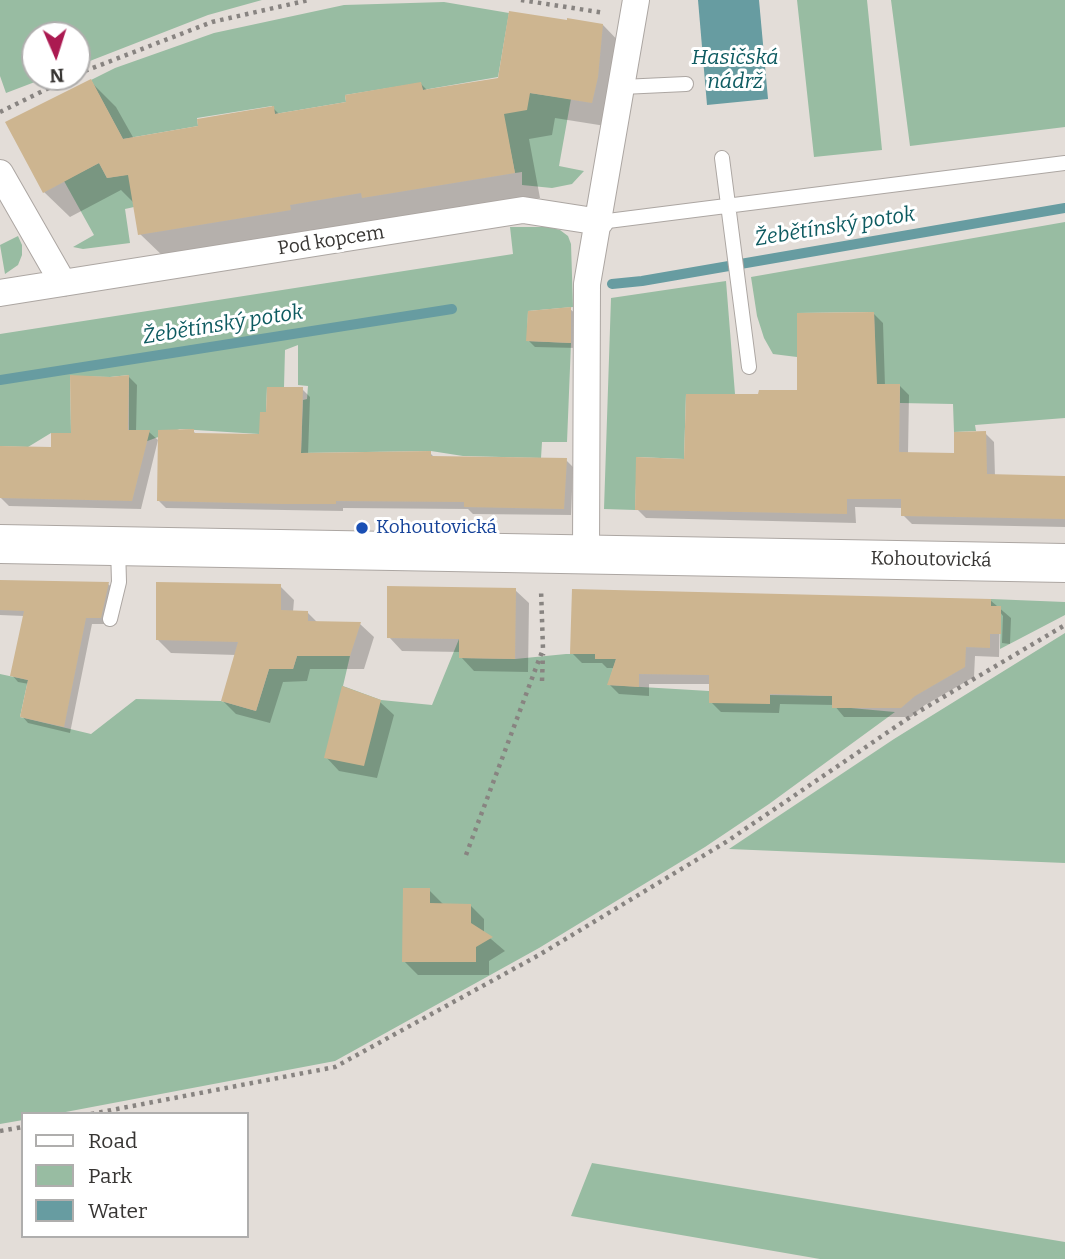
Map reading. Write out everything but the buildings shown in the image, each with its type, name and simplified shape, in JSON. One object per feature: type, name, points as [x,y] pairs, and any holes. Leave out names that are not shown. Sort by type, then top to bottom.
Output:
[{"type":"street","points":[[586,554],[587,284],[600,222],[635,9]]},
{"type":"street","points":[[0,173],[63,283]]},
{"type":"street","name":"Pod kopcem","points":[[0,293],[523,211],[600,222]]},
{"type":"street","name":"Kohoutovická","points":[[0,544],[1065,563]]},
{"type":"lane","points":[[622,87],[686,84]]},
{"type":"lane","points":[[722,158],[749,367]]},
{"type":"lane","points":[[600,222],[1065,163]]},
{"type":"lane","points":[[110,618],[119,582],[118,546]]},
{"type":"path","points":[[91,69],[212,22],[309,0]]},
{"type":"path","points":[[521,0],[635,9]]},
{"type":"path","points":[[0,113],[43,91]]},
{"type":"path","points":[[541,553],[542,681]]},
{"type":"path","points":[[101,1112],[335,1067],[539,955],[726,842],[913,715],[1065,625]]},
{"type":"path","points":[[466,855],[542,649]]},
{"type":"path","points":[[0,1131],[21,1127]]},
{"type":"green space","points":[[0,0],[262,0],[208,15],[91,61],[91,21],[21,21],[21,87],[6,93],[0,76]]},
{"type":"green space","points":[[797,0],[867,0],[882,150],[814,157]]},
{"type":"green space","points":[[891,0],[1065,0],[1065,127],[910,146]]},
{"type":"green space","points":[[444,2],[509,13],[498,77],[423,90],[420,83],[345,95],[346,102],[275,114],[272,106],[197,118],[198,126],[123,139],[91,80],[115,68],[214,33],[344,5]]},
{"type":"green space","points":[[530,93],[571,99],[559,166],[584,171],[572,184],[552,188],[522,185],[522,172],[515,173],[503,114]]},
{"type":"green space","points":[[99,163],[107,178],[131,174],[134,207],[125,209],[130,243],[83,249],[73,247],[94,235],[64,181]]},
{"type":"green space","points":[[1065,222],[1065,418],[975,425],[976,431],[954,432],[953,404],[900,403],[900,384],[829,385],[875,350],[874,312],[797,313],[797,357],[773,354],[764,338],[757,316],[751,277]]},
{"type":"green space","points":[[510,227],[549,227],[560,230],[568,236],[571,244],[573,307],[528,311],[527,341],[571,343],[567,442],[542,442],[541,458],[463,456],[431,451],[301,453],[303,400],[307,399],[308,386],[298,385],[298,345],[285,350],[284,387],[267,387],[266,412],[259,434],[180,429],[142,443],[129,442],[129,375],[70,376],[71,433],[51,433],[28,447],[0,446],[0,334],[513,254]]},
{"type":"green space","points":[[18,236],[22,255],[18,265],[5,274],[0,245]]},
{"type":"green space","points":[[726,281],[735,394],[686,394],[684,459],[637,457],[635,510],[604,509],[611,298]]},
{"type":"green space","points":[[991,599],[1065,602],[1065,615],[1000,649],[1001,607],[991,606]]},
{"type":"green space","points":[[1065,633],[1065,863],[729,849],[894,739]]},
{"type":"green space","points":[[459,639],[460,658],[515,659],[595,654],[595,659],[616,659],[608,685],[709,691],[770,704],[770,695],[832,696],[851,708],[895,712],[705,847],[539,948],[335,1061],[66,1112],[21,1112],[21,1120],[0,1124],[0,674],[28,680],[20,717],[91,734],[136,699],[221,701],[256,711],[269,669],[293,669],[297,656],[350,656],[343,686],[381,700],[432,705]]},
{"type":"green space","points":[[592,1163],[1065,1242],[1065,1259],[820,1259],[571,1216]]},
{"type":"water","name":"Hasičská nádrž","points":[[698,0],[759,0],[768,99],[707,105]]},
{"type":"waterway","name":"Žebětínský potok","points":[[612,284],[1065,208]]},
{"type":"waterway","name":"Žebětínský potok","points":[[0,380],[452,309]]},
{"type":"place","name":"Kohoutovická","points":[[362,528]]}]
